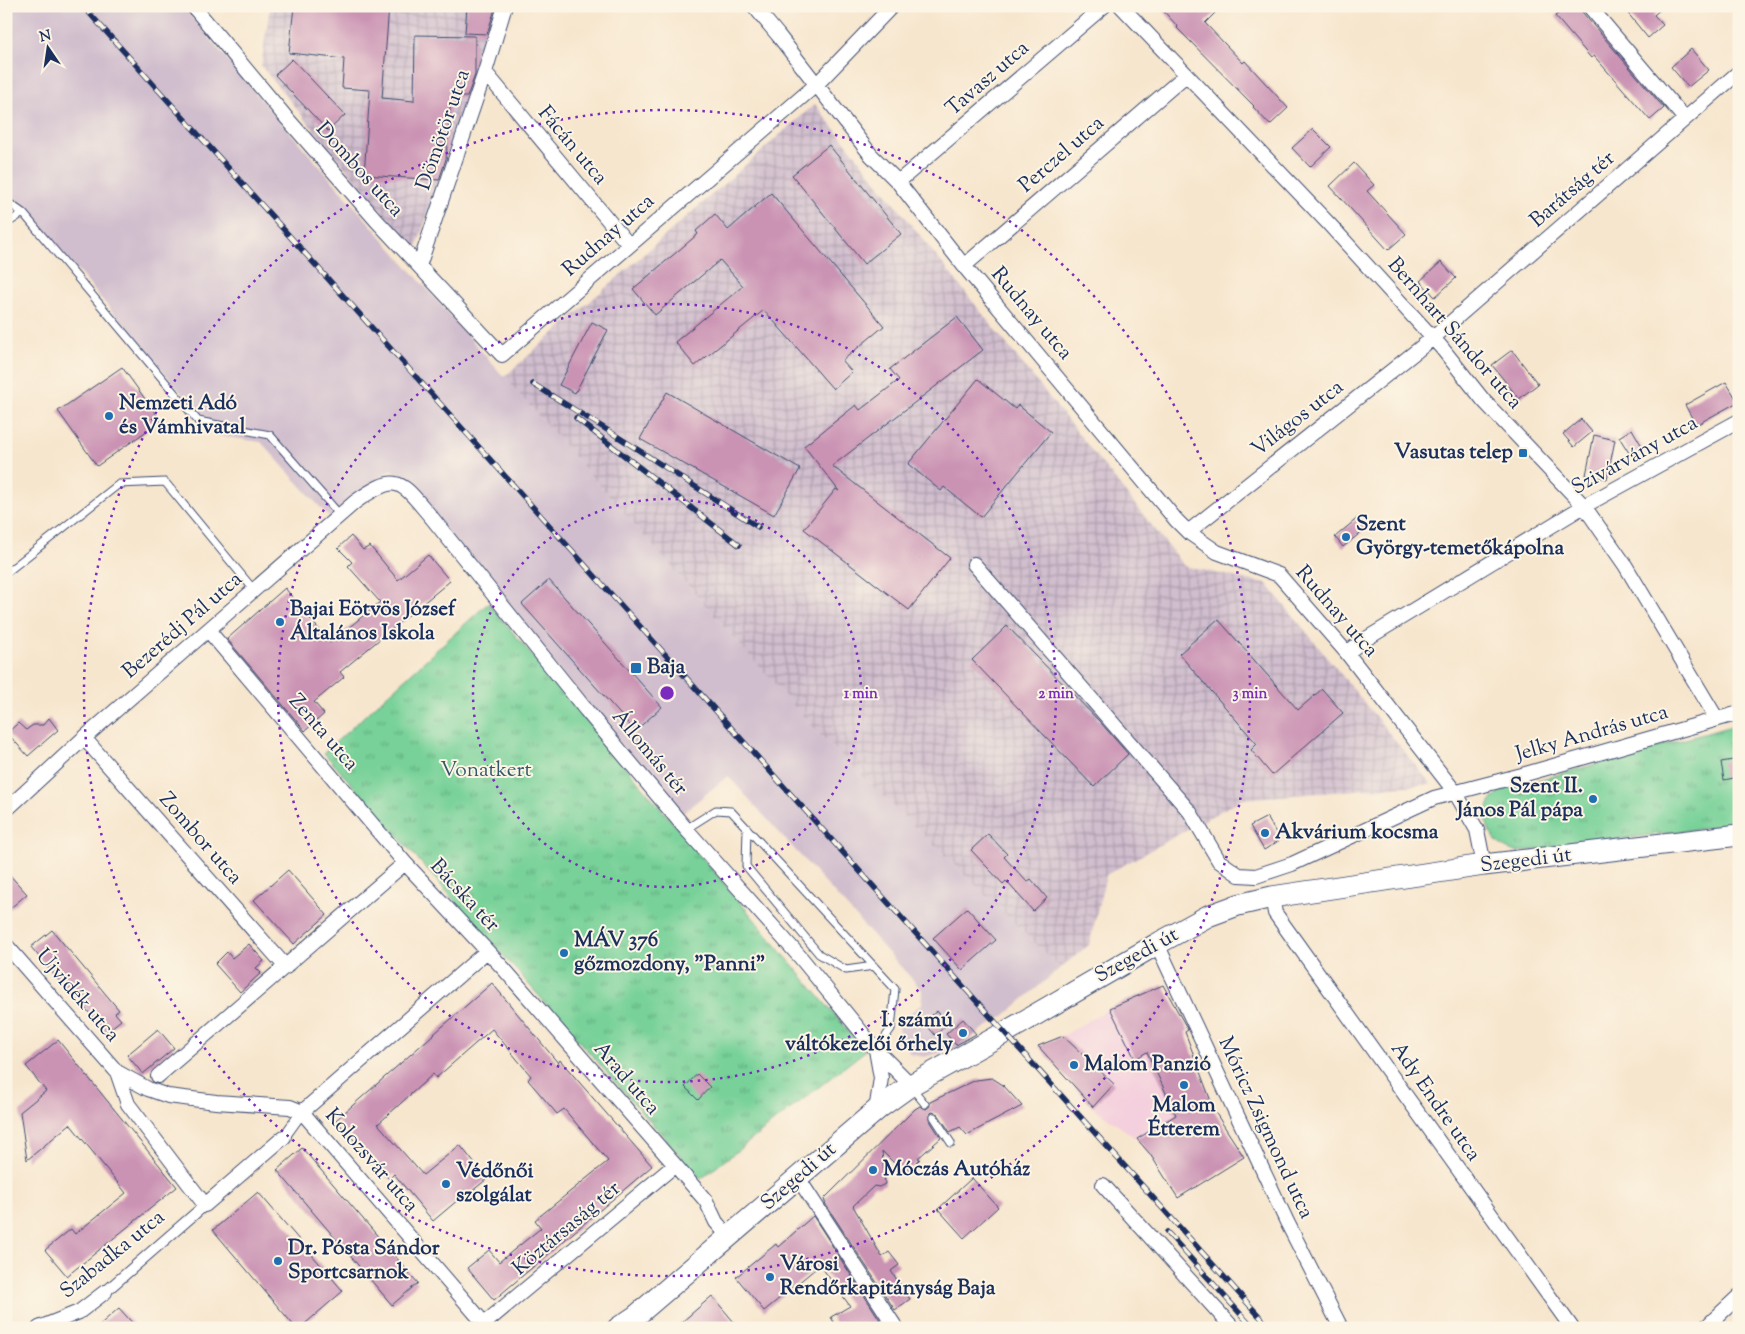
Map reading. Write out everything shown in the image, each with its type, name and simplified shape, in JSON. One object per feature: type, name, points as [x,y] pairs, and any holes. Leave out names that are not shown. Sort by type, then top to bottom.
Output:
[{"type":"main road","name":"Szegedi út","points":[[627,1324],[876,1112],[910,1086],[1208,916],[1238,905],[1272,897],[1484,865],[1739,835]]},
{"type":"street","name":"Dombos utca","points":[[193,6],[284,115],[419,266],[502,355]]},
{"type":"street","name":"Dömötör utca","points":[[419,266],[485,72],[505,6]]},
{"type":"street","points":[[754,6],[817,84],[892,6]]},
{"type":"street","name":"Tavasz utca","points":[[898,182],[1104,6]]},
{"type":"street","name":"Bernhart Sándor utca","points":[[1121,6],[1335,231],[1433,338],[1484,401],[1584,506],[1625,565],[1717,719]]},
{"type":"street","points":[[1589,6],[1685,119]]},
{"type":"street","name":"Fácán utca","points":[[485,72],[629,246]]},
{"type":"street","name":"Barátság tér","points":[[1433,338],[1739,72]]},
{"type":"street","name":"Perczel utca","points":[[964,266],[1186,75]]},
{"type":"street","name":"Rudnay utca","points":[[502,355],[817,84],[964,266],[1176,520],[1188,532],[1217,552],[1279,575],[1347,654],[1455,792],[1477,830],[1484,865]]},
{"type":"street","name":"Világos utca","points":[[1188,532],[1433,338]]},
{"type":"street","name":"Szivárvány utca","points":[[1347,654],[1361,642],[1584,506],[1739,421]]},
{"type":"street","name":"Bezerédj Pál utca","points":[[6,810],[84,738],[354,502],[378,486],[393,482]]},
{"type":"street","name":"Állomás tér","points":[[393,482],[407,488],[599,726],[686,829],[801,958],[876,1050],[910,1086]]},
{"type":"street","name":"Jelky András utca","points":[[974,564],[1190,812],[1219,861],[1239,875],[1256,876],[1292,864],[1434,798],[1739,713]]},
{"type":"street","name":"Zenta utca","points":[[208,630],[405,863]]},
{"type":"street","name":"Zombor utca","points":[[84,738],[286,967]]},
{"type":"street","name":"Bácska tér","points":[[158,1076],[405,863],[487,951],[302,1112],[284,1137],[205,1205]]},
{"type":"street","name":"Ady Endre utca","points":[[1272,897],[1275,913],[1572,1328]]},
{"type":"street","name":"Móricz Zsigmond utca","points":[[1157,944],[1287,1222],[1342,1328]]},
{"type":"street","name":"Újvidék utca","points":[[6,945],[117,1072]]},
{"type":"street","name":"Arad utca","points":[[487,951],[706,1201],[716,1222],[729,1237]]},
{"type":"street","points":[[876,1050],[880,1078],[876,1112]]},
{"type":"street","points":[[117,1072],[148,1089],[168,1096],[216,1102],[290,1107],[302,1112]]},
{"type":"street","points":[[117,1072],[128,1104],[205,1205]]},
{"type":"street","name":"Kolozsvár utca","points":[[302,1112],[486,1326]]},
{"type":"street","name":"Köztársaság tér","points":[[486,1326],[675,1165]]},
{"type":"street","points":[[798,1178],[896,1328]]},
{"type":"street","points":[[1103,1185],[1233,1328]]},
{"type":"street","name":"Szabadka utca","points":[[39,1328],[78,1312],[105,1292],[205,1205]]},
{"type":"street","points":[[1705,1328],[1739,1296]]},
{"type":"lane","points":[[6,201],[23,213],[198,420],[270,435],[340,515]]},
{"type":"lane","points":[[6,224],[23,213]]},
{"type":"lane","points":[[6,574],[119,484],[165,482],[254,590]]},
{"type":"lane","points":[[686,829],[716,810],[731,810],[895,989],[891,1029],[876,1050]]},
{"type":"lane","points":[[747,828],[746,866],[819,954],[846,970],[874,966]]},
{"type":"lane","points":[[910,1086],[924,1104]]},
{"type":"lane","points":[[934,1117],[951,1143]]},
{"type":"shaded area","points":[[6,6],[183,6],[244,80],[815,730],[1060,968],[1004,1016],[980,1031],[962,1047],[924,1057],[910,1054],[896,1024],[922,1004],[922,990],[728,776],[680,815],[391,469],[330,518],[261,442],[218,436],[26,210],[6,190]]},
{"type":"shaded area","points":[[270,6],[498,6],[415,252],[261,66]]},
{"type":"shaded area","points":[[815,104],[1184,566],[1267,584],[1431,784],[1242,799],[1106,875],[1089,945],[1060,968],[815,730],[504,377]]},
{"type":"shaded area","points":[[1163,985],[1189,1030],[1188,1040],[1215,1112],[1244,1157],[1178,1198],[1150,1154],[1137,1139],[1093,1107],[1038,1046],[1063,1036],[1110,1008]]},
{"type":"green space","name":"Vonatkert","points":[[488,603],[865,1051],[701,1179],[324,753]]},
{"type":"green space","points":[[1739,724],[1739,824],[1517,852],[1506,848],[1491,834],[1487,816],[1489,806],[1494,797],[1503,790]]},
{"type":"building","points":[[294,6],[389,6],[382,98],[414,101],[415,35],[475,36],[475,75],[467,97],[451,97],[446,159],[439,180],[364,175],[370,90],[342,88],[344,59],[289,53]]},
{"type":"building","points":[[467,6],[496,6],[487,34],[465,33]]},
{"type":"building","points":[[1159,6],[1222,6],[1205,23],[1243,63],[1245,61],[1288,108],[1270,125],[1254,106],[1177,28]]},
{"type":"building","points":[[1567,6],[1580,6],[1582,12],[1664,108],[1650,120],[1594,56],[1591,58],[1555,16]]},
{"type":"building","points":[[1622,6],[1664,6],[1654,15],[1663,25],[1648,38]]},
{"type":"building","points":[[1691,49],[1709,70],[1688,87],[1671,67]]},
{"type":"building","points":[[292,59],[345,115],[328,131],[275,75]]},
{"type":"building","points":[[1313,129],[1331,147],[1310,167],[1292,148]]},
{"type":"building","points":[[829,145],[901,234],[864,264],[792,175]]},
{"type":"building","points":[[1354,163],[1374,185],[1367,191],[1406,234],[1388,250],[1330,186]]},
{"type":"building","points":[[771,193],[884,326],[842,361],[852,372],[833,389],[764,310],[695,366],[675,342],[743,286],[720,260],[655,315],[633,289],[698,234],[696,231],[715,214],[728,230]]},
{"type":"building","points":[[1441,262],[1456,278],[1435,297],[1420,281]]},
{"type":"building","points":[[957,317],[983,350],[832,466],[950,558],[909,610],[804,529],[836,489],[839,491],[804,446],[856,405],[860,410],[899,380],[890,369]]},
{"type":"building","points":[[592,322],[608,330],[575,393],[559,385]]},
{"type":"building","points":[[1512,350],[1538,384],[1519,399],[1492,365]]},
{"type":"building","name":"Nemzeti Adó és Vámhivatal","points":[[122,367],[161,421],[97,466],[58,411]]},
{"type":"building","points":[[978,379],[1015,409],[1018,405],[1051,432],[981,517],[944,487],[941,491],[908,464]]},
{"type":"building","points":[[1726,382],[1738,402],[1696,425],[1685,405]]},
{"type":"building","points":[[667,392],[800,469],[774,515],[640,439]]},
{"type":"building","points":[[1581,419],[1592,432],[1574,447],[1563,434]]},
{"type":"building","points":[[1632,429],[1643,448],[1631,456],[1619,437]]},
{"type":"building","points":[[1594,435],[1615,440],[1607,479],[1586,475]]},
{"type":"building","name":"Szent György-temetőkápolna","points":[[1360,516],[1369,526],[1343,547],[1335,537]]},
{"type":"building","name":"Bajai Eötvös József Általános Iskola","points":[[351,536],[363,550],[370,546],[398,580],[428,555],[450,581],[340,672],[344,677],[314,702],[324,714],[305,731],[227,639],[285,588],[330,643],[380,602],[348,566],[352,562],[338,548]]},
{"type":"building","points":[[549,580],[662,707],[635,731],[522,604]]},
{"type":"building","points":[[1218,619],[1298,710],[1322,689],[1343,713],[1272,775],[1251,750],[1257,744],[1179,654]]},
{"type":"building","points":[[1007,626],[1100,722],[1128,754],[1094,787],[972,660]]},
{"type":"building","points":[[49,718],[58,730],[28,756],[7,733],[18,723],[26,730],[33,725],[43,725]]},
{"type":"building","points":[[1739,759],[1739,777],[1724,780],[1721,762]]},
{"type":"building","name":"Akvárium kocsma","points":[[1267,817],[1280,840],[1264,850],[1250,826]]},
{"type":"building","points":[[988,834],[1007,854],[1004,857],[1027,882],[1031,879],[1047,898],[1033,911],[1006,881],[1003,884],[971,850]]},
{"type":"building","points":[[288,870],[327,915],[294,944],[254,900]]},
{"type":"building","points":[[6,871],[27,894],[6,912]]},
{"type":"building","points":[[967,908],[996,940],[962,970],[933,938]]},
{"type":"building","points":[[52,930],[119,1010],[115,1013],[121,1020],[105,1033],[83,1005],[81,1007],[31,947]]},
{"type":"building","points":[[249,944],[264,961],[256,968],[261,973],[240,992],[215,964],[227,952],[232,958]]},
{"type":"building","points":[[492,983],[558,1063],[560,1060],[652,1166],[494,1300],[467,1268],[489,1250],[499,1262],[541,1228],[535,1220],[608,1161],[564,1109],[557,1114],[528,1080],[531,1076],[492,1029],[436,1078],[433,1074],[378,1124],[423,1175],[460,1145],[487,1179],[466,1196],[465,1194],[433,1221],[394,1174],[389,1179],[336,1120]]},
{"type":"building","points":[[1163,985],[1188,1030],[1185,1032],[1215,1112],[1244,1157],[1178,1198],[1150,1154],[1137,1139],[1176,1115],[1147,1052],[1135,1059],[1110,1008]]},
{"type":"building","points":[[937,1011],[948,1024],[935,1035],[924,1022]]},
{"type":"building","name":"I. számú váltókezelői őrhely","points":[[963,1019],[976,1034],[956,1045],[946,1034]]},
{"type":"building","points":[[158,1029],[174,1048],[143,1074],[127,1055]]},
{"type":"building","name":"Malom Panzió","points":[[1063,1036],[1114,1084],[1093,1107],[1038,1046]]},
{"type":"building","points":[[58,1040],[177,1187],[67,1276],[45,1250],[71,1229],[75,1234],[126,1193],[70,1124],[27,1160],[20,1112],[46,1091],[26,1066]]},
{"type":"building","points":[[697,1074],[710,1087],[698,1100],[685,1087]]},
{"type":"building","name":"Móczás Autóház","points":[[992,1078],[1003,1085],[1022,1106],[967,1135],[960,1127],[950,1132],[938,1114],[932,1112],[929,1115],[929,1119],[941,1138],[918,1158],[920,1159],[905,1174],[882,1151],[885,1184],[879,1187],[874,1186],[853,1206],[882,1257],[889,1252],[899,1265],[891,1271],[910,1299],[895,1310],[826,1205],[824,1199],[915,1109],[920,1106],[926,1109],[930,1106],[930,1102],[976,1080]]},
{"type":"building","points":[[302,1148],[418,1283],[392,1305],[277,1170]]},
{"type":"building","points":[[972,1178],[998,1207],[964,1238],[938,1209]]},
{"type":"building","name":"Dr. Pósta Sándor Sportcsarnok","points":[[258,1192],[343,1291],[300,1328],[296,1328],[213,1230]]},
{"type":"building","points":[[813,1216],[880,1320],[877,1321],[881,1328],[837,1328],[831,1317],[850,1306],[820,1265],[764,1311],[736,1277],[776,1244],[778,1247]]},
{"type":"building","points":[[712,1296],[739,1328],[675,1328]]},
{"type":"building","points":[[119,1308],[137,1328],[96,1328]]},
{"type":"railway","points":[[83,6],[1270,1328]]},
{"type":"railway","points":[[533,384],[758,527]]},
{"type":"railway","points":[[576,418],[739,545]]},
{"type":"railway","points":[[1167,1232],[1253,1328]]},
{"type":"place","name":"Nemzeti Adó és Vámhivatal","points":[[109,416]]},
{"type":"place","name":"Vasutas telep","points":[[1523,453]]},
{"type":"place","name":"Szent György-temetőkápolna","points":[[1346,537]]},
{"type":"place","name":"Bajai Eötvös József Általános Iskola","points":[[280,622]]},
{"type":"place","name":"Baja","points":[[636,668]]},
{"type":"place","name":"Szent II. János Pál pápa","points":[[1593,799]]},
{"type":"place","name":"Akvárium kocsma","points":[[1265,833]]},
{"type":"place","name":"MÁV 376 gőzmozdony, \"Panni\"","points":[[564,953]]},
{"type":"place","name":"I. számú váltókezelői őrhely","points":[[963,1033]]},
{"type":"place","name":"Malom Panzió","points":[[1074,1065]]},
{"type":"place","name":"Malom Étterem","points":[[1184,1085]]},
{"type":"place","name":"Móczás Autóház","points":[[873,1170]]},
{"type":"place","name":"Védőnői szolgálat","points":[[446,1184]]},
{"type":"place","name":"Dr. Pósta Sándor Sportcsarnok","points":[[278,1261]]},
{"type":"place","name":"Városi Rendőrkapitányság Baja","points":[[770,1277]]}]
